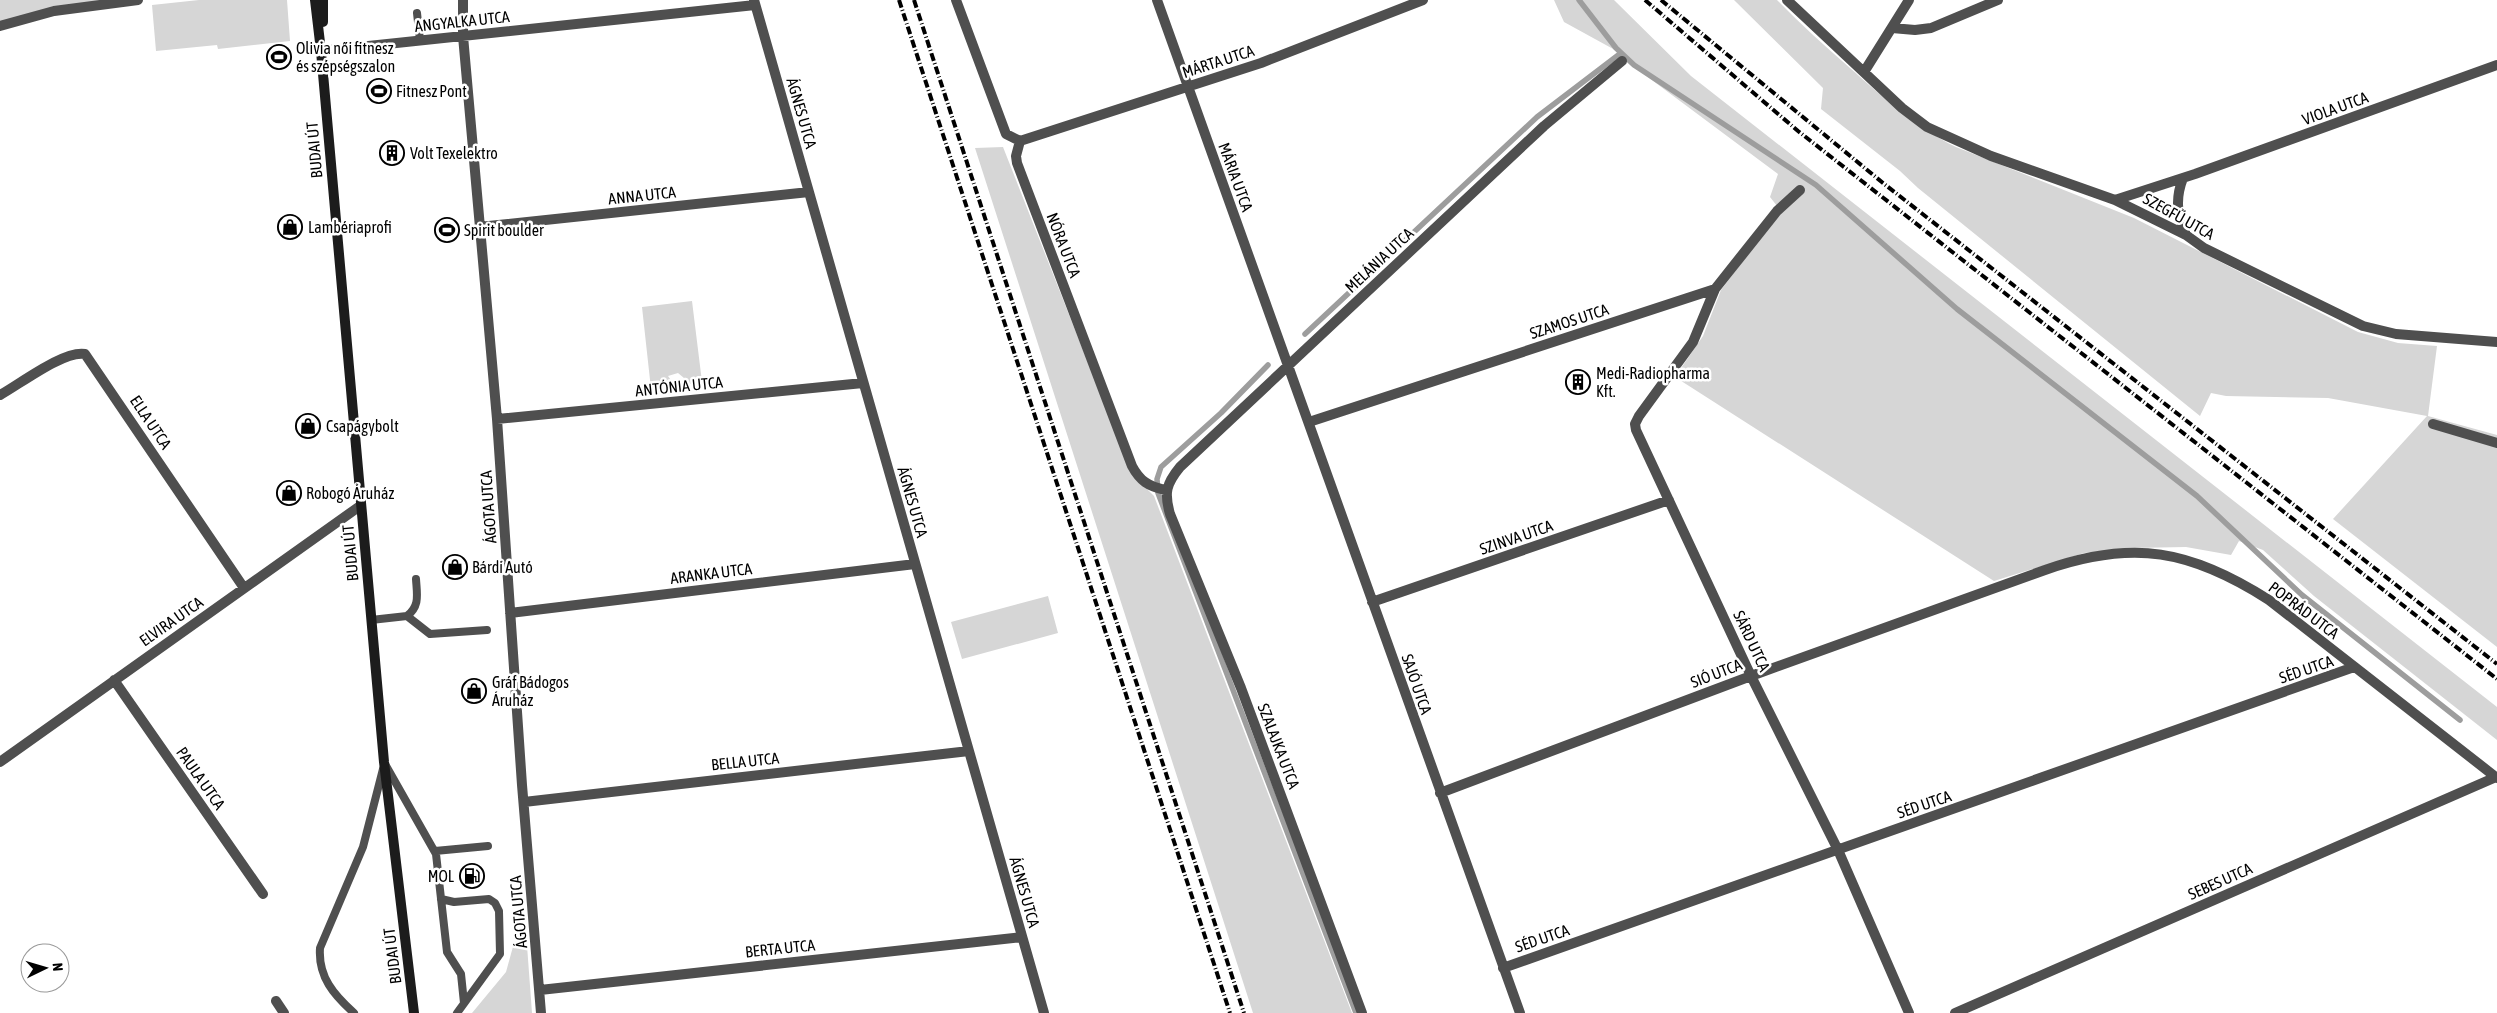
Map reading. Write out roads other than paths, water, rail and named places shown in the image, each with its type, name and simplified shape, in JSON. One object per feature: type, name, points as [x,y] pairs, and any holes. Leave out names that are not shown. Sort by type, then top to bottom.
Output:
[{"type":"main road","name":"BUDAI ÚT","points":[[315,0],[384,762],[414,1013]]},
{"type":"main road","points":[[321,50],[324,0]]},
{"type":"street","points":[[0,26],[54,12],[138,0]]},
{"type":"street","name":"ÁGOTA UTCA","points":[[463,0],[463,36],[496,419],[541,1013]]},
{"type":"street","points":[[956,0],[1006,134],[1020,142]]},
{"type":"street","name":"MÁRIA UTCA","points":[[1157,0],[1289,364]]},
{"type":"street","name":"MÁRTA UTCA","points":[[1020,142],[1261,63],[1423,0]]},
{"type":"street","name":"SZEGFŰ UTCA","points":[[1787,0],[1902,108],[1927,126],[1960,143],[2115,200],[2186,235],[2204,248],[2363,326],[2396,334],[2497,342]]},
{"type":"street","points":[[1864,72],[1909,0]]},
{"type":"street","points":[[1892,28],[1915,30],[1931,28],[1998,0]]},
{"type":"street","name":"ANGYALKA UTCA","points":[[321,50],[463,36],[755,2]]},
{"type":"street","name":"ÁGNES UTCA","points":[[755,2],[1044,1013]]},
{"type":"street","name":"MELÁNIA UTCA","points":[[1166,490],[1170,479],[1180,468],[1289,364],[1544,126],[1622,61]]},
{"type":"street","name":"VIOLA UTCA","points":[[2115,200],[2183,178],[2497,65]]},
{"type":"street","name":"NÓRA UTCA","points":[[1020,142],[1016,156],[1017,163],[1132,466],[1138,478],[1152,487],[1166,490]]},
{"type":"street","points":[[2183,178],[2177,193],[2177,209],[2186,235]]},
{"type":"street","points":[[1716,289],[1777,210],[1800,190]]},
{"type":"street","name":"ANNA UTCA","points":[[479,226],[809,192]]},
{"type":"street","name":"SZAMOS UTCA","points":[[1308,422],[1716,289]]},
{"type":"street","name":"SÁRD UTCA","points":[[1716,289],[1693,342],[1635,424],[1751,676],[1838,850],[1909,1013]]},
{"type":"street","name":"ELLA UTCA","points":[[0,395],[64,357],[76,352],[85,354],[92,361],[244,588]]},
{"type":"street","name":"SAJÓ UTCA","points":[[1289,364],[1372,602],[1520,1013]]},
{"type":"street","name":"ANTÓNIA UTCA","points":[[496,419],[864,383]]},
{"type":"street","points":[[2433,424],[2497,443]]},
{"type":"street","name":"SZALAJKA UTCA","points":[[1166,490],[1170,514],[1241,688],[1362,1013]]},
{"type":"street","name":"SZINVA UTCA","points":[[1372,602],[1669,500]]},
{"type":"street","name":"ELVIRA UTCA","points":[[0,762],[360,506]]},
{"type":"street","name":"POPRÁD UTCA","points":[[2060,565],[2093,556],[2122,553],[2160,554],[2198,563],[2243,584],[2269,600],[2354,668],[2497,777]]},
{"type":"street","name":"ARANKA UTCA","points":[[510,613],[915,564]]},
{"type":"street","name":"SIÓ UTCA","points":[[1440,793],[1751,676],[2060,565]]},
{"type":"street","name":"SÉD UTCA","points":[[1503,968],[2354,668]]},
{"type":"street","name":"PAULA UTCA","points":[[114,680],[263,894]]},
{"type":"street","name":"BELLA UTCA","points":[[524,802],[969,751]]},
{"type":"street","name":"SEBES UTCA","points":[[1955,1013],[2497,777]]},
{"type":"street","name":"BERTA UTCA","points":[[540,990],[1022,937]]},
{"type":"street","points":[[276,1001],[284,1013]]},
{"type":"lane","points":[[416,13],[420,40]]},
{"type":"lane","points":[[371,620],[407,616],[416,610],[418,604],[416,579]]},
{"type":"lane","points":[[407,616],[430,634],[487,630]]},
{"type":"lane","points":[[384,762],[435,851],[447,952],[461,974],[464,1002]]},
{"type":"lane","points":[[354,1013],[336,996],[325,980],[319,962],[320,948],[363,847],[384,762]]},
{"type":"lane","points":[[435,851],[488,846]]},
{"type":"lane","points":[[441,899],[454,902],[489,899],[495,903],[499,911],[500,954],[457,1013]]},
{"type":"waterway","points":[[1579,0],[1616,48],[1634,65],[1816,185],[1957,309],[2197,496],[2302,595],[2460,720]]},
{"type":"waterway","points":[[1305,334],[1537,117],[1621,53]]},
{"type":"waterway","points":[[1268,365],[1221,413],[1161,467],[1157,479],[1158,493],[1356,1013]]},
{"type":"railway","points":[[899,0],[1230,1013]]},
{"type":"railway","points":[[914,0],[1244,1013]]},
{"type":"railway","points":[[1645,0],[1798,131],[2497,679]]},
{"type":"railway","points":[[1661,0],[1883,183],[2497,664]]},
{"type":"place","name":"Olivia női fitnesz és szépségszalon","points":[[279,57]]},
{"type":"place","name":"Fitnesz Pont","points":[[379,91]]},
{"type":"place","name":"Volt Texelektro","points":[[392,153]]},
{"type":"place","name":"Lambériaprofi","points":[[290,227]]},
{"type":"place","name":"Spirit boulder","points":[[447,230]]},
{"type":"place","name":"Medi-Radiopharma Kft.","points":[[1578,382]]},
{"type":"place","name":"Csapágybolt","points":[[308,426]]},
{"type":"place","name":"Robogó Áruház","points":[[289,493]]},
{"type":"place","name":"Bárdi Autó","points":[[455,567]]},
{"type":"place","name":"Gráf Bádogos Áruház","points":[[474,691]]},
{"type":"place","name":"MOL","points":[[472,876]]}]
